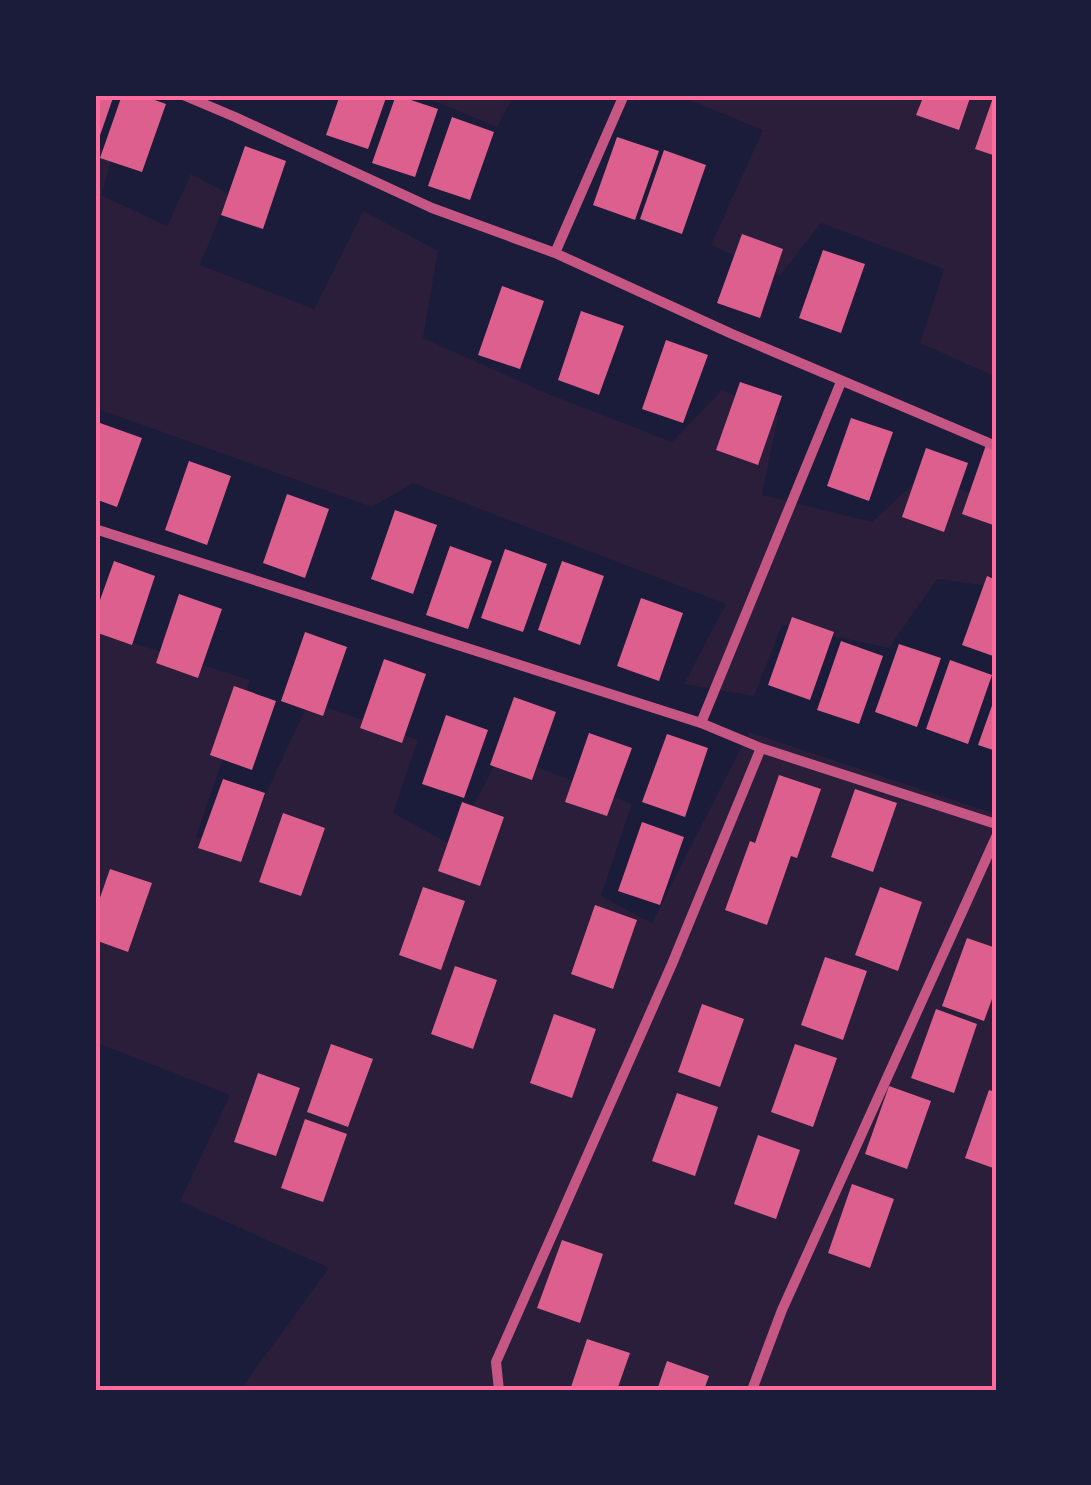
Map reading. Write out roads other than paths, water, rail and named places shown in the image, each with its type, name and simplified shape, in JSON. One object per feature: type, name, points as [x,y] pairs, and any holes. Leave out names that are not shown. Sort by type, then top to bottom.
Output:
[{"type":"street","points":[[183,95],[432,208],[555,253],[840,382],[996,446]]},
{"type":"street","points":[[555,253],[624,95]]},
{"type":"street","points":[[701,724],[840,382]]},
{"type":"street","points":[[95,529],[701,724],[761,748],[996,824]]},
{"type":"street","points":[[500,1390],[496,1362],[672,964],[761,748]]},
{"type":"street","points":[[752,1390],[782,1310],[996,837]]}]
